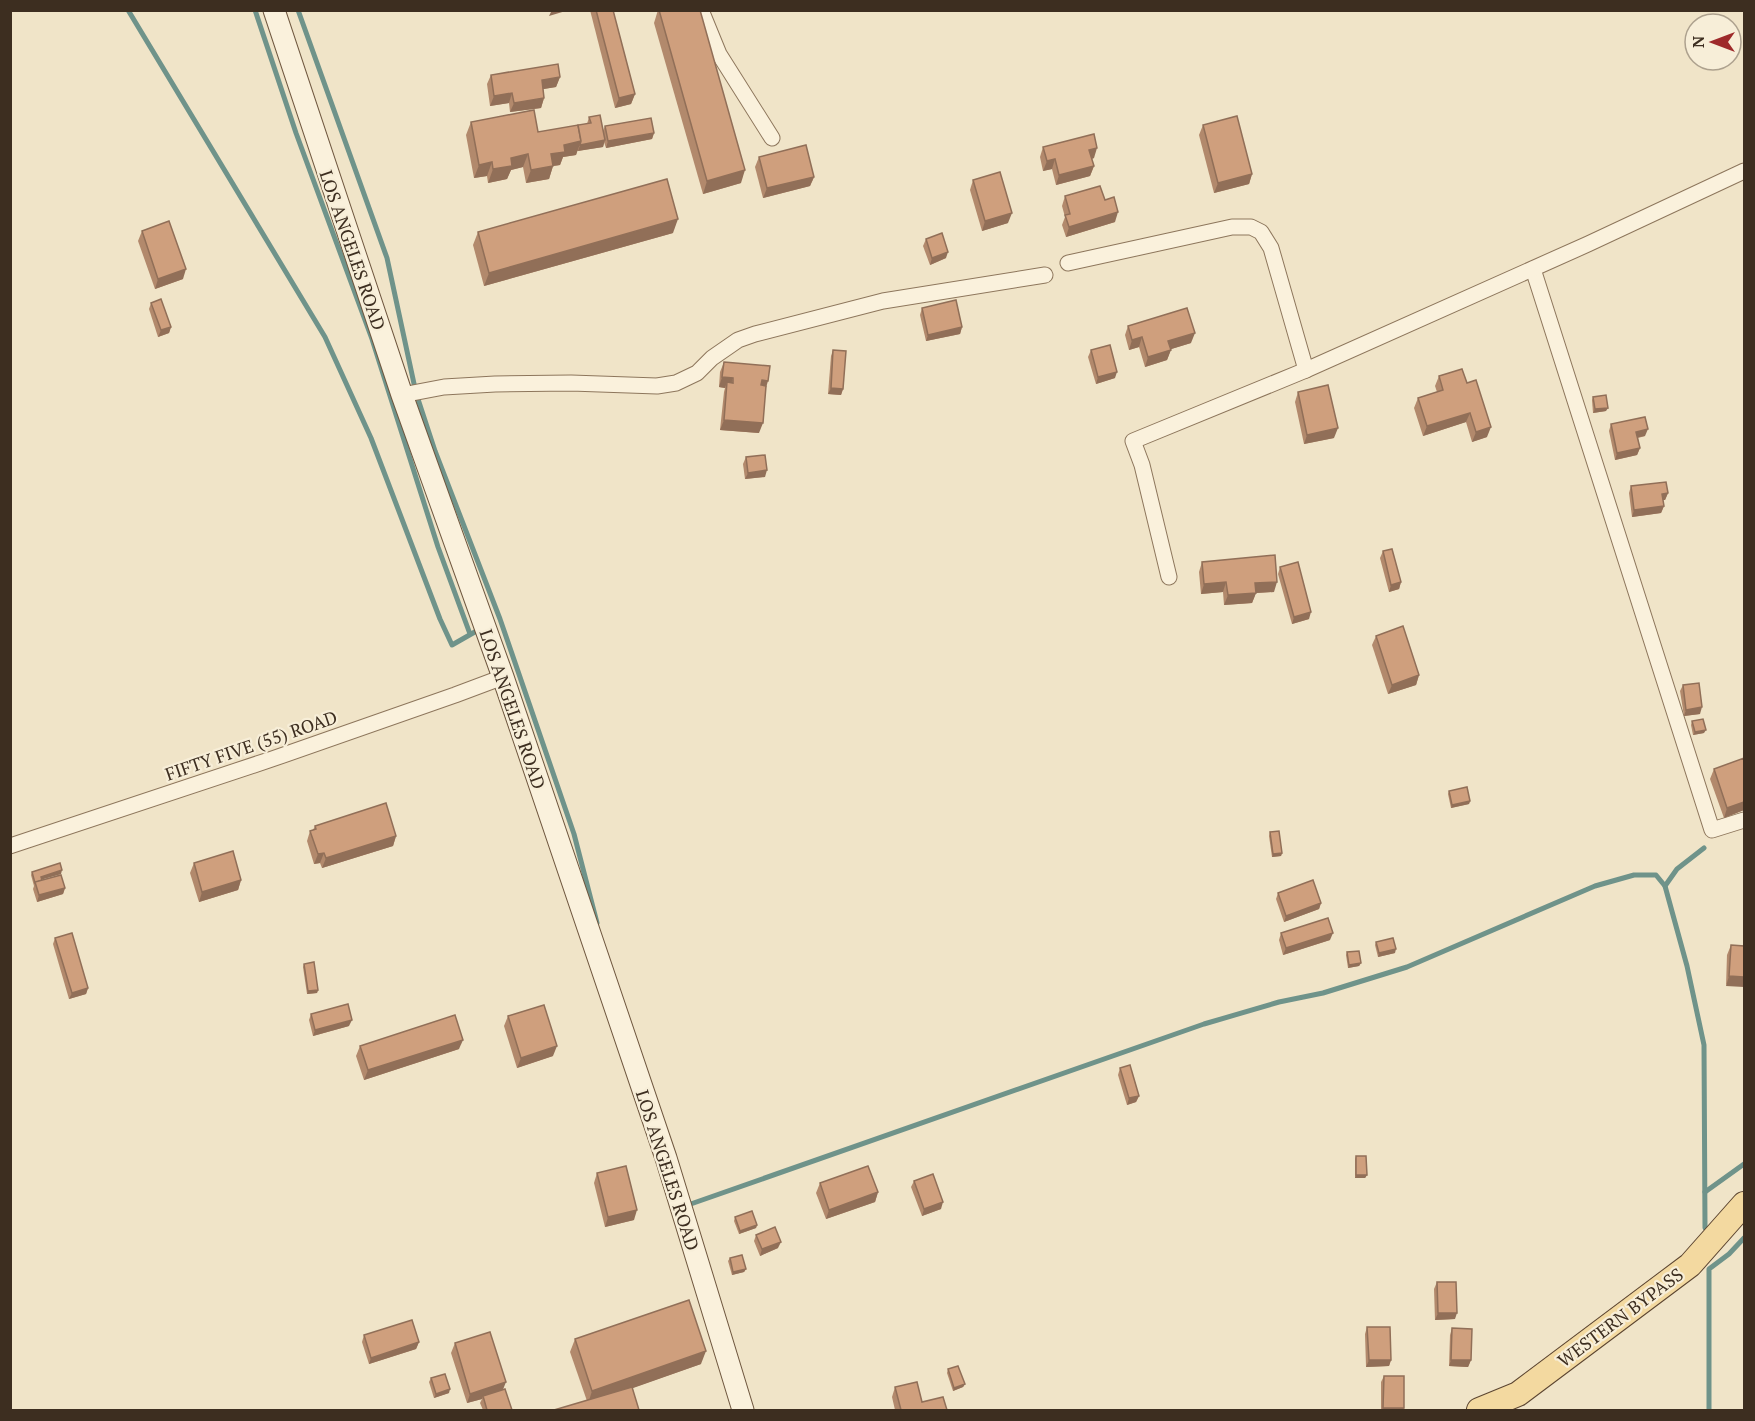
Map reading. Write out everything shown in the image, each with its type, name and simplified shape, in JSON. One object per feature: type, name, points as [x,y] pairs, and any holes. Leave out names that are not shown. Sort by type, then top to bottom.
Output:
[{"type":"main road","name":"LOS ANGELES ROAD","points":[[274,10],[402,395],[503,677],[666,1158],[743,1410]]},
{"type":"main road","name":"WESTERN BYPASS","points":[[1479,1410],[1518,1394],[1690,1265],[1744,1204]]},
{"type":"street","points":[[701,10],[719,54],[772,138]]},
{"type":"street","points":[[1169,577],[1142,465],[1133,441],[1306,370],[1533,269],[1744,171]]},
{"type":"street","points":[[1068,263],[1169,239],[1233,227],[1251,227],[1261,232],[1270,248],[1306,370]]},
{"type":"street","points":[[1533,269],[1712,830],[1744,820]]},
{"type":"street","points":[[402,395],[444,387],[495,384],[571,383],[657,386],[676,383],[697,373],[712,358],[738,340],[755,334],[883,301],[1045,275]]},
{"type":"street","name":"FIFTY FIVE (55) ROAD","points":[[10,846],[293,751],[503,677]]},
{"type":"building","points":[[596,10],[613,10],[635,94],[619,98]]},
{"type":"building","points":[[659,10],[700,10],[745,170],[707,181]]},
{"type":"building","points":[[558,64],[560,77],[542,80],[544,98],[514,103],[512,93],[494,96],[491,75]]},
{"type":"building","points":[[534,110],[538,132],[578,125],[581,141],[564,145],[565,152],[551,154],[553,166],[531,170],[528,154],[511,158],[512,166],[493,169],[492,162],[479,165],[471,122]]},
{"type":"building","points":[[600,115],[605,140],[580,145],[578,125],[591,123],[589,117]]},
{"type":"building","points":[[1237,116],[1252,174],[1218,183],[1203,125]]},
{"type":"building","points":[[651,118],[654,133],[608,141],[605,126]]},
{"type":"building","points":[[1094,134],[1097,148],[1089,150],[1094,166],[1059,175],[1055,159],[1047,161],[1043,147]]},
{"type":"building","points":[[806,145],[814,177],[767,188],[759,157]]},
{"type":"building","points":[[1000,172],[1012,213],[985,221],[973,180]]},
{"type":"building","points":[[667,179],[678,219],[489,273],[478,232]]},
{"type":"building","points":[[1100,186],[1105,200],[1114,197],[1118,212],[1069,227],[1065,215],[1070,214],[1065,196]]},
{"type":"building","points":[[169,221],[186,269],[158,279],[142,231]]},
{"type":"building","points":[[942,233],[948,252],[932,258],[926,239]]},
{"type":"building","points":[[161,299],[171,327],[161,330],[151,303]]},
{"type":"building","points":[[956,300],[962,327],[928,335],[922,308]]},
{"type":"building","points":[[1187,308],[1195,333],[1168,341],[1171,350],[1148,357],[1142,337],[1132,340],[1128,326]]},
{"type":"building","points":[[1110,345],[1117,372],[1098,377],[1091,350]]},
{"type":"building","points":[[833,350],[846,351],[843,389],[831,388]]},
{"type":"building","points":[[724,362],[770,366],[768,381],[762,380],[761,385],[766,386],[763,423],[724,420],[727,382],[733,383],[733,378],[722,377]]},
{"type":"building","points":[[1462,369],[1467,383],[1476,380],[1491,427],[1476,432],[1470,413],[1427,426],[1418,398],[1443,390],[1439,376]]},
{"type":"building","points":[[1328,385],[1338,428],[1307,435],[1298,392]]},
{"type":"building","points":[[1606,395],[1608,408],[1595,409],[1593,397]]},
{"type":"building","points":[[1645,417],[1648,429],[1636,432],[1640,448],[1617,453],[1611,424]]},
{"type":"building","points":[[765,455],[767,470],[748,473],[746,457]]},
{"type":"building","points":[[1666,482],[1668,493],[1662,494],[1664,506],[1634,510],[1631,486]]},
{"type":"building","points":[[1392,549],[1401,582],[1391,585],[1383,551]]},
{"type":"building","points":[[1275,555],[1277,582],[1255,583],[1256,593],[1228,595],[1226,582],[1204,584],[1202,562]]},
{"type":"building","points":[[1298,562],[1311,612],[1294,617],[1280,567]]},
{"type":"building","points":[[1403,626],[1419,675],[1392,685],[1376,636]]},
{"type":"building","points":[[1699,683],[1702,707],[1686,710],[1683,685]]},
{"type":"building","points":[[1703,719],[1706,730],[1695,732],[1692,721]]},
{"type":"building","points":[[1744,758],[1744,802],[1727,808],[1714,769]]},
{"type":"building","points":[[1467,787],[1470,801],[1452,805],[1449,791]]},
{"type":"building","points":[[386,803],[396,836],[326,858],[324,853],[318,854],[310,831],[316,829],[315,826]]},
{"type":"building","points":[[1279,831],[1282,853],[1273,854],[1270,832]]},
{"type":"building","points":[[233,851],[241,880],[202,892],[194,863]]},
{"type":"building","points":[[60,863],[62,870],[41,877],[42,880],[35,883],[32,872]]},
{"type":"building","points":[[61,875],[65,888],[39,895],[35,882]]},
{"type":"building","points":[[1313,880],[1321,903],[1286,916],[1278,893]]},
{"type":"building","points":[[1328,918],[1333,933],[1286,948],[1281,933]]},
{"type":"building","points":[[72,933],[88,988],[72,993],[55,938]]},
{"type":"building","points":[[1393,938],[1396,949],[1379,953],[1376,942]]},
{"type":"building","points":[[1731,945],[1744,946],[1744,977],[1729,976]]},
{"type":"building","points":[[1359,951],[1361,963],[1349,965],[1347,952]]},
{"type":"building","points":[[314,962],[318,990],[308,991],[304,964]]},
{"type":"building","points":[[348,1004],[352,1020],[315,1030],[311,1014]]},
{"type":"building","points":[[544,1005],[557,1046],[521,1058],[508,1016]]},
{"type":"building","points":[[455,1015],[463,1040],[368,1070],[360,1046]]},
{"type":"building","points":[[1130,1065],[1139,1096],[1129,1098],[1120,1068]]},
{"type":"building","points":[[1356,1156],[1366,1156],[1367,1175],[1356,1175]]},
{"type":"building","points":[[626,1166],[637,1210],[608,1217],[597,1173]]},
{"type":"building","points":[[868,1166],[878,1192],[829,1210],[820,1183]]},
{"type":"building","points":[[933,1174],[943,1202],[924,1209],[914,1181]]},
{"type":"building","points":[[752,1211],[757,1225],[740,1231],[735,1217]]},
{"type":"building","points":[[775,1227],[781,1242],[762,1249],[756,1235]]},
{"type":"building","points":[[742,1255],[746,1269],[733,1272],[730,1258]]},
{"type":"building","points":[[1437,1282],[1456,1282],[1457,1313],[1438,1313]]},
{"type":"building","points":[[689,1300],[706,1351],[592,1391],[575,1339]]},
{"type":"building","points":[[412,1320],[419,1342],[371,1358],[364,1335]]},
{"type":"building","points":[[1367,1327],[1390,1327],[1391,1360],[1369,1360]]},
{"type":"building","points":[[1452,1328],[1472,1329],[1471,1360],[1451,1360]]},
{"type":"building","points":[[490,1332],[506,1382],[470,1394],[455,1343]]},
{"type":"building","points":[[958,1366],[965,1384],[954,1388],[948,1369]]},
{"type":"building","points":[[445,1374],[450,1389],[436,1394],[431,1378]]},
{"type":"building","points":[[1384,1376],[1404,1376],[1404,1408],[1383,1408]]},
{"type":"building","points":[[917,1382],[922,1402],[943,1397],[947,1410],[901,1410],[895,1387]]},
{"type":"building","points":[[632,1387],[639,1410],[554,1410]]},
{"type":"building","points":[[505,1389],[512,1410],[487,1410],[483,1396]]},
{"type":"waterway","points":[[128,10],[325,337],[371,438],[452,645],[480,629]]},
{"type":"waterway","points":[[255,10],[296,133],[372,339],[438,547],[470,634]]},
{"type":"waterway","points":[[298,10],[387,258],[416,393],[435,451],[500,619],[574,834],[597,923]]},
{"type":"waterway","points":[[1704,848],[1677,869],[1665,886],[1687,966],[1704,1045],[1705,1228]]},
{"type":"waterway","points":[[685,1206],[1204,1024],[1279,1002],[1323,993],[1407,967],[1595,886],[1634,875],[1656,875],[1665,886]]},
{"type":"waterway","points":[[1705,1192],[1744,1164]]},
{"type":"waterway","points":[[1709,1410],[1709,1269],[1729,1254],[1744,1238]]}]
